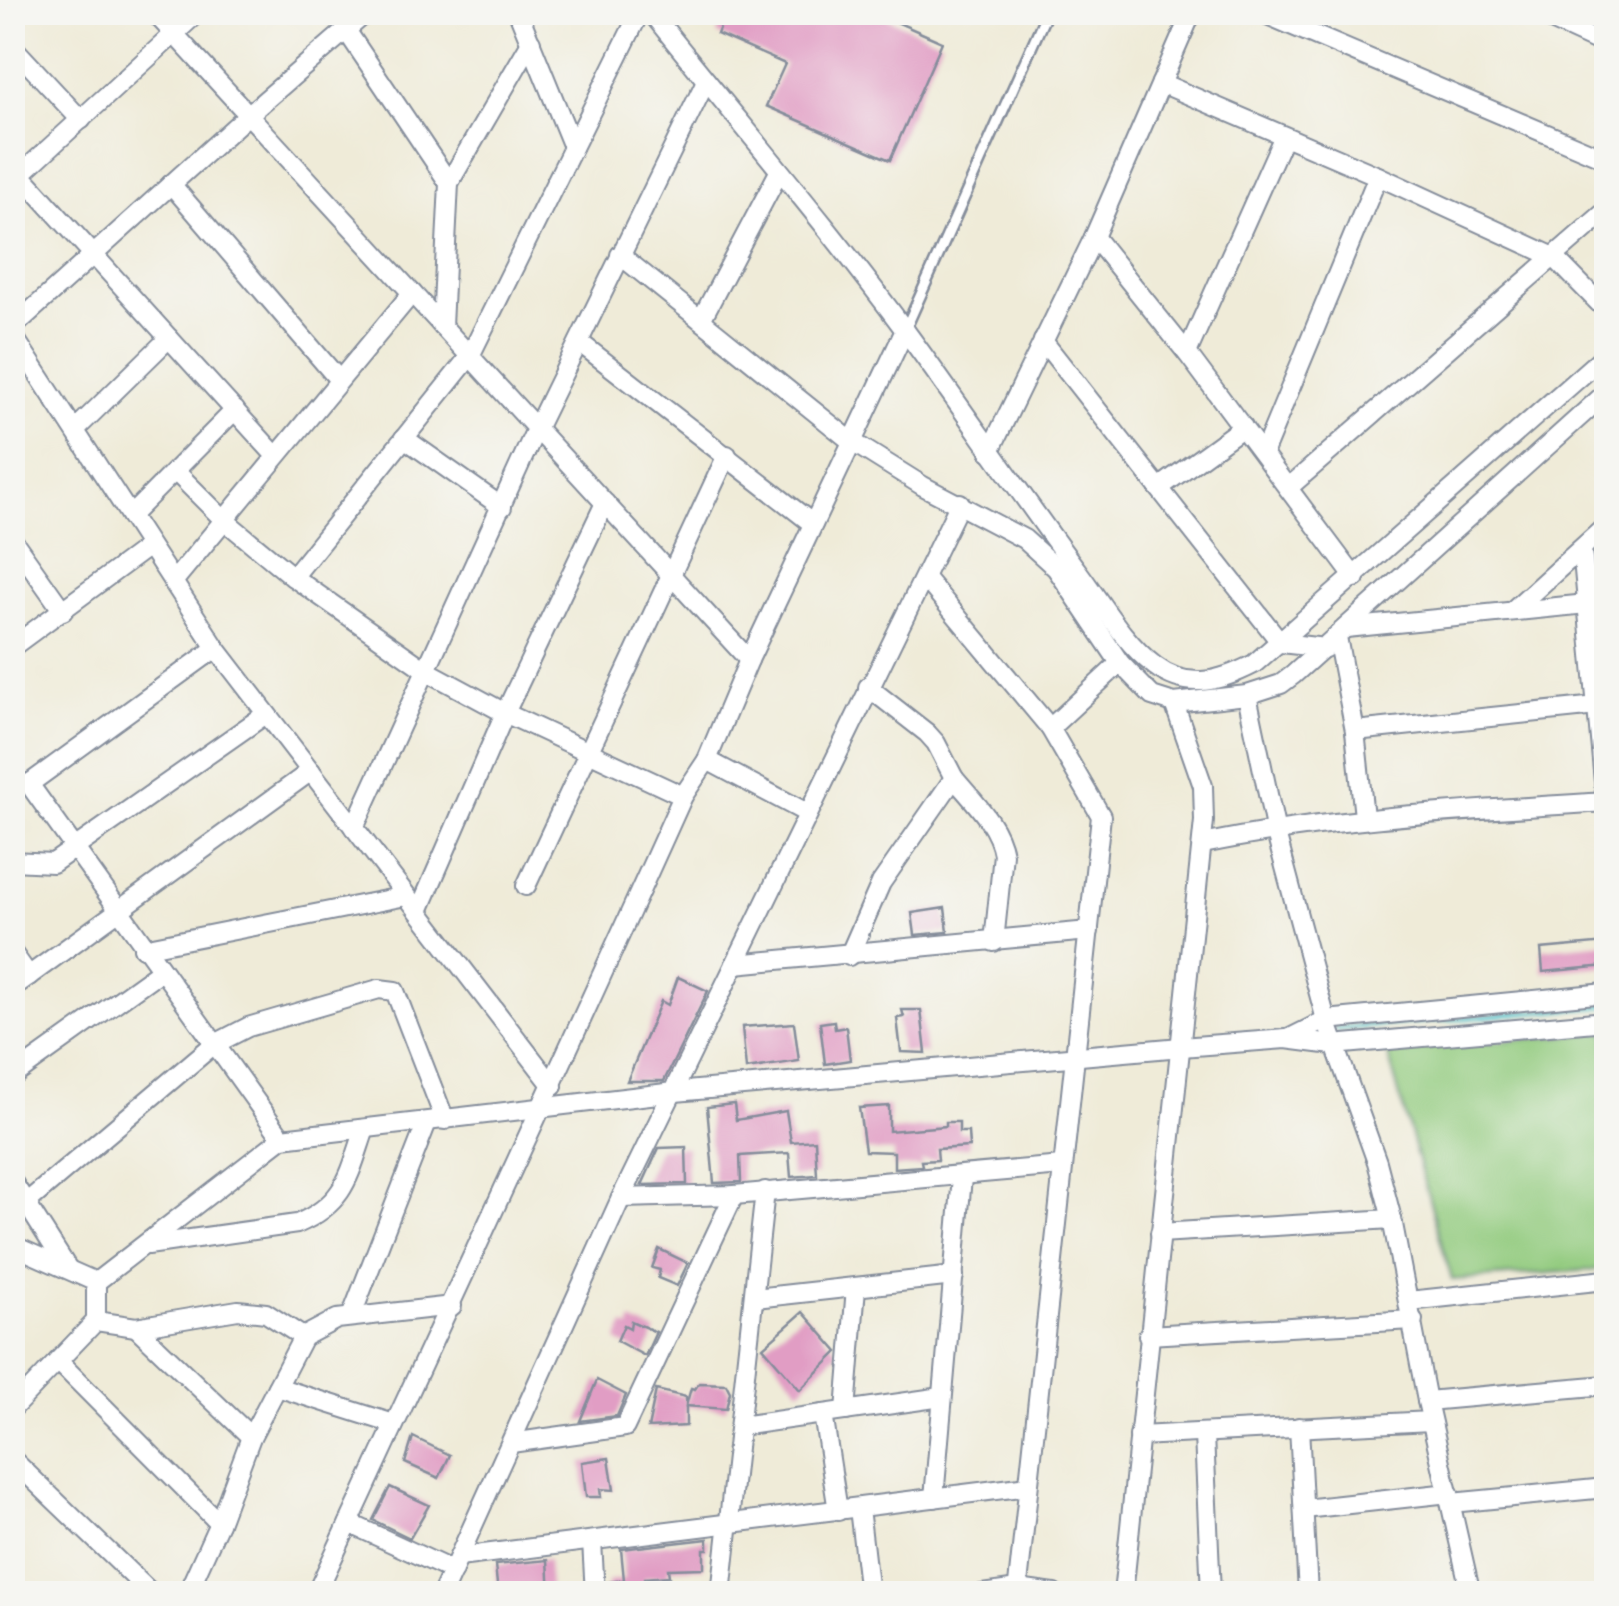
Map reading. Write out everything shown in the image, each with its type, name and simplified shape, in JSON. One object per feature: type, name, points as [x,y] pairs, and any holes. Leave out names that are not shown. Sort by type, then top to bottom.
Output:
[{"type":"street","points":[[154,12],[750,660]]},
{"type":"street","points":[[198,12],[81,120],[16,170],[276,456]]},
{"type":"street","points":[[292,577],[470,356],[640,12]]},
{"type":"street","points":[[651,12],[905,330],[1134,647],[1174,678],[1213,681],[1254,664],[1606,354]]},
{"type":"street","points":[[990,452],[1094,236],[1192,12]]},
{"type":"street","points":[[1260,12],[1606,159]]},
{"type":"street","points":[[1534,12],[1565,19],[1606,45]]},
{"type":"street","points":[[362,14],[12,331],[216,648],[553,1086]]},
{"type":"street","points":[[521,14],[573,147]]},
{"type":"street","points":[[346,30],[449,183]]},
{"type":"street","points":[[442,326],[449,183],[531,42]]},
{"type":"street","points":[[12,46],[81,120]]},
{"type":"street","points":[[354,828],[536,429],[706,81]]},
{"type":"street","points":[[1161,83],[1554,257],[1606,310]]},
{"type":"street","points":[[1187,353],[1283,138]]},
{"type":"street","points":[[701,320],[779,172]]},
{"type":"street","points":[[1263,454],[1378,176]]},
{"type":"street","points":[[171,184],[338,380]]},
{"type":"street","points":[[1288,488],[1606,211]]},
{"type":"street","points":[[1094,236],[1356,578]]},
{"type":"street","points":[[620,255],[851,441],[923,486],[1024,539],[1056,568],[1120,663],[1152,696],[1174,703],[1247,695],[1281,684],[1606,393]]},
{"type":"street","points":[[173,582],[412,293]]},
{"type":"street","points":[[316,1594],[452,1306],[488,1218],[553,1086],[683,796],[706,760],[905,330]]},
{"type":"street","points":[[74,430],[169,338]]},
{"type":"street","points":[[1043,341],[1281,643]]},
{"type":"street","points":[[579,342],[813,524]]},
{"type":"street","points":[[130,516],[235,410]]},
{"type":"street","points":[[1159,488],[1243,427]]},
{"type":"street","points":[[404,438],[502,507]]},
{"type":"street","points":[[526,886],[726,456]]},
{"type":"street","points":[[174,471],[292,577],[428,671],[506,713],[683,796]]},
{"type":"street","points":[[418,912],[604,503]]},
{"type":"street","points":[[442,1594],[622,1198],[960,503]]},
{"type":"street","points":[[1512,611],[1606,526]]},
{"type":"street","points":[[12,539],[63,610]]},
{"type":"street","points":[[12,648],[149,546]]},
{"type":"street","points":[[1203,844],[1364,817],[1606,802],[1582,549]]},
{"type":"street","points":[[925,578],[1050,728],[1101,816],[1018,1591]]},
{"type":"street","points":[[1281,643],[1588,604]]},
{"type":"street","points":[[1336,638],[1355,731],[1364,817]]},
{"type":"street","points":[[216,648],[21,783],[74,848],[282,1138]]},
{"type":"street","points":[[1050,728],[1120,663]]},
{"type":"street","points":[[868,687],[927,733],[954,778],[1000,840],[1003,854],[994,942]]},
{"type":"street","points":[[1247,695],[1276,829],[1326,1020],[1377,1162],[1392,1218],[1431,1420],[1471,1592],[1450,1594]]},
{"type":"street","points":[[1123,1594],[1203,844],[1203,786],[1174,703]]},
{"type":"street","points":[[1355,731],[1597,706]]},
{"type":"street","points":[[12,861],[53,863],[266,714]]},
{"type":"street","points":[[706,760],[807,813]]},
{"type":"street","points":[[12,988],[311,771]]},
{"type":"street","points":[[849,956],[881,882],[954,778]]},
{"type":"street","points":[[144,948],[406,896]]},
{"type":"street","points":[[735,964],[1089,931]]},
{"type":"street","points":[[12,952],[29,976]]},
{"type":"street","points":[[12,1076],[160,971]]},
{"type":"street","points":[[26,1203],[212,1045],[248,1027],[379,989],[394,991],[436,1121],[351,1317]]},
{"type":"street","points":[[1286,1039],[1326,1020],[1606,993]]},
{"type":"street","points":[[96,1282],[282,1138],[675,1092],[1181,1047],[1286,1039],[1333,1045],[1606,1020]]},
{"type":"street","points":[[145,1245],[297,1224],[316,1216],[339,1196],[365,1129]]},
{"type":"street","points":[[622,1198],[734,1195],[1062,1166]]},
{"type":"street","points":[[934,1498],[962,1177]]},
{"type":"street","points":[[12,1181],[68,1270]]},
{"type":"street","points":[[721,1594],[765,1191]]},
{"type":"street","points":[[511,1443],[625,1427],[734,1195]]},
{"type":"street","points":[[1160,1232],[1392,1218]]},
{"type":"street","points":[[12,1245],[96,1282]]},
{"type":"street","points":[[755,1298],[954,1276]]},
{"type":"street","points":[[1409,1301],[1606,1280]]},
{"type":"street","points":[[12,1409],[96,1321],[96,1282]]},
{"type":"street","points":[[846,1411],[856,1287]]},
{"type":"street","points":[[187,1594],[251,1437],[304,1337],[337,1319],[452,1306]]},
{"type":"street","points":[[96,1321],[136,1327],[238,1310],[266,1313],[304,1337]]},
{"type":"street","points":[[1148,1335],[1414,1320]]},
{"type":"street","points":[[136,1327],[251,1437]]},
{"type":"street","points":[[58,1361],[219,1523]]},
{"type":"street","points":[[1427,1401],[1606,1386]]},
{"type":"street","points":[[276,1387],[394,1424]]},
{"type":"street","points":[[740,1426],[942,1397]]},
{"type":"street","points":[[823,1414],[838,1511]]},
{"type":"street","points":[[1139,1436],[1431,1420]]},
{"type":"street","points":[[1300,1427],[1308,1594]]},
{"type":"street","points":[[1204,1434],[1211,1594]]},
{"type":"street","points":[[12,1459],[152,1594]]},
{"type":"street","points":[[348,1522],[456,1564],[592,1542],[1028,1486]]},
{"type":"street","points":[[1304,1508],[1606,1488]]},
{"type":"street","points":[[859,1508],[869,1594]]},
{"type":"street","points":[[592,1542],[595,1594]]},
{"type":"street","points":[[982,1594],[1054,1594]]},
{"type":"lane","points":[[905,330],[1047,12]]},
{"type":"green space","points":[[1606,1032],[1606,1269],[1452,1280],[1387,1051]]},
{"type":"building","points":[[726,12],[874,12],[942,42],[890,160],[766,106],[785,64],[717,34]]},
{"type":"building","points":[[945,908],[948,932],[915,935],[912,913]]},
{"type":"building","points":[[1606,943],[1606,966],[1543,972],[1541,949]]},
{"type":"building","points":[[678,977],[708,991],[664,1081],[627,1081],[661,1001],[668,1005]]},
{"type":"building","points":[[902,1010],[921,1010],[926,1053],[901,1052],[897,1018],[904,1017]]},
{"type":"building","points":[[834,1021],[835,1029],[846,1027],[850,1060],[825,1064],[820,1023]]},
{"type":"building","points":[[794,1023],[799,1061],[746,1069],[742,1027]]},
{"type":"building","points":[[734,1104],[736,1120],[786,1111],[791,1142],[815,1140],[817,1175],[791,1177],[789,1153],[740,1156],[741,1182],[714,1183],[707,1107]]},
{"type":"building","points":[[889,1106],[889,1131],[959,1122],[959,1132],[968,1132],[969,1147],[937,1149],[938,1160],[921,1161],[922,1166],[894,1168],[894,1152],[865,1151],[859,1108]]},
{"type":"building","points":[[686,1147],[687,1184],[642,1185],[659,1148]]},
{"type":"building","points":[[659,1249],[688,1263],[677,1286],[658,1278],[660,1270],[652,1268]]},
{"type":"building","points":[[803,1312],[838,1352],[800,1390],[763,1347]]},
{"type":"building","points":[[631,1321],[656,1332],[645,1356],[617,1341],[624,1325],[630,1328]]},
{"type":"building","points":[[597,1380],[626,1395],[617,1416],[580,1421]]},
{"type":"building","points":[[699,1383],[726,1384],[730,1392],[726,1409],[686,1406],[691,1388]]},
{"type":"building","points":[[656,1390],[686,1397],[686,1426],[648,1428]]},
{"type":"building","points":[[413,1437],[450,1455],[439,1478],[405,1463]]},
{"type":"building","points":[[609,1458],[614,1490],[600,1489],[601,1497],[586,1497],[582,1462]]},
{"type":"building","points":[[390,1487],[429,1505],[410,1538],[373,1520]]},
{"type":"building","points":[[708,1539],[704,1568],[668,1569],[669,1576],[644,1578],[646,1594],[607,1594],[607,1582],[624,1580],[621,1549]]},
{"type":"building","points":[[548,1560],[550,1594],[498,1594],[495,1565]]},
{"type":"waterway","points":[[1336,1029],[1606,1006]]}]
